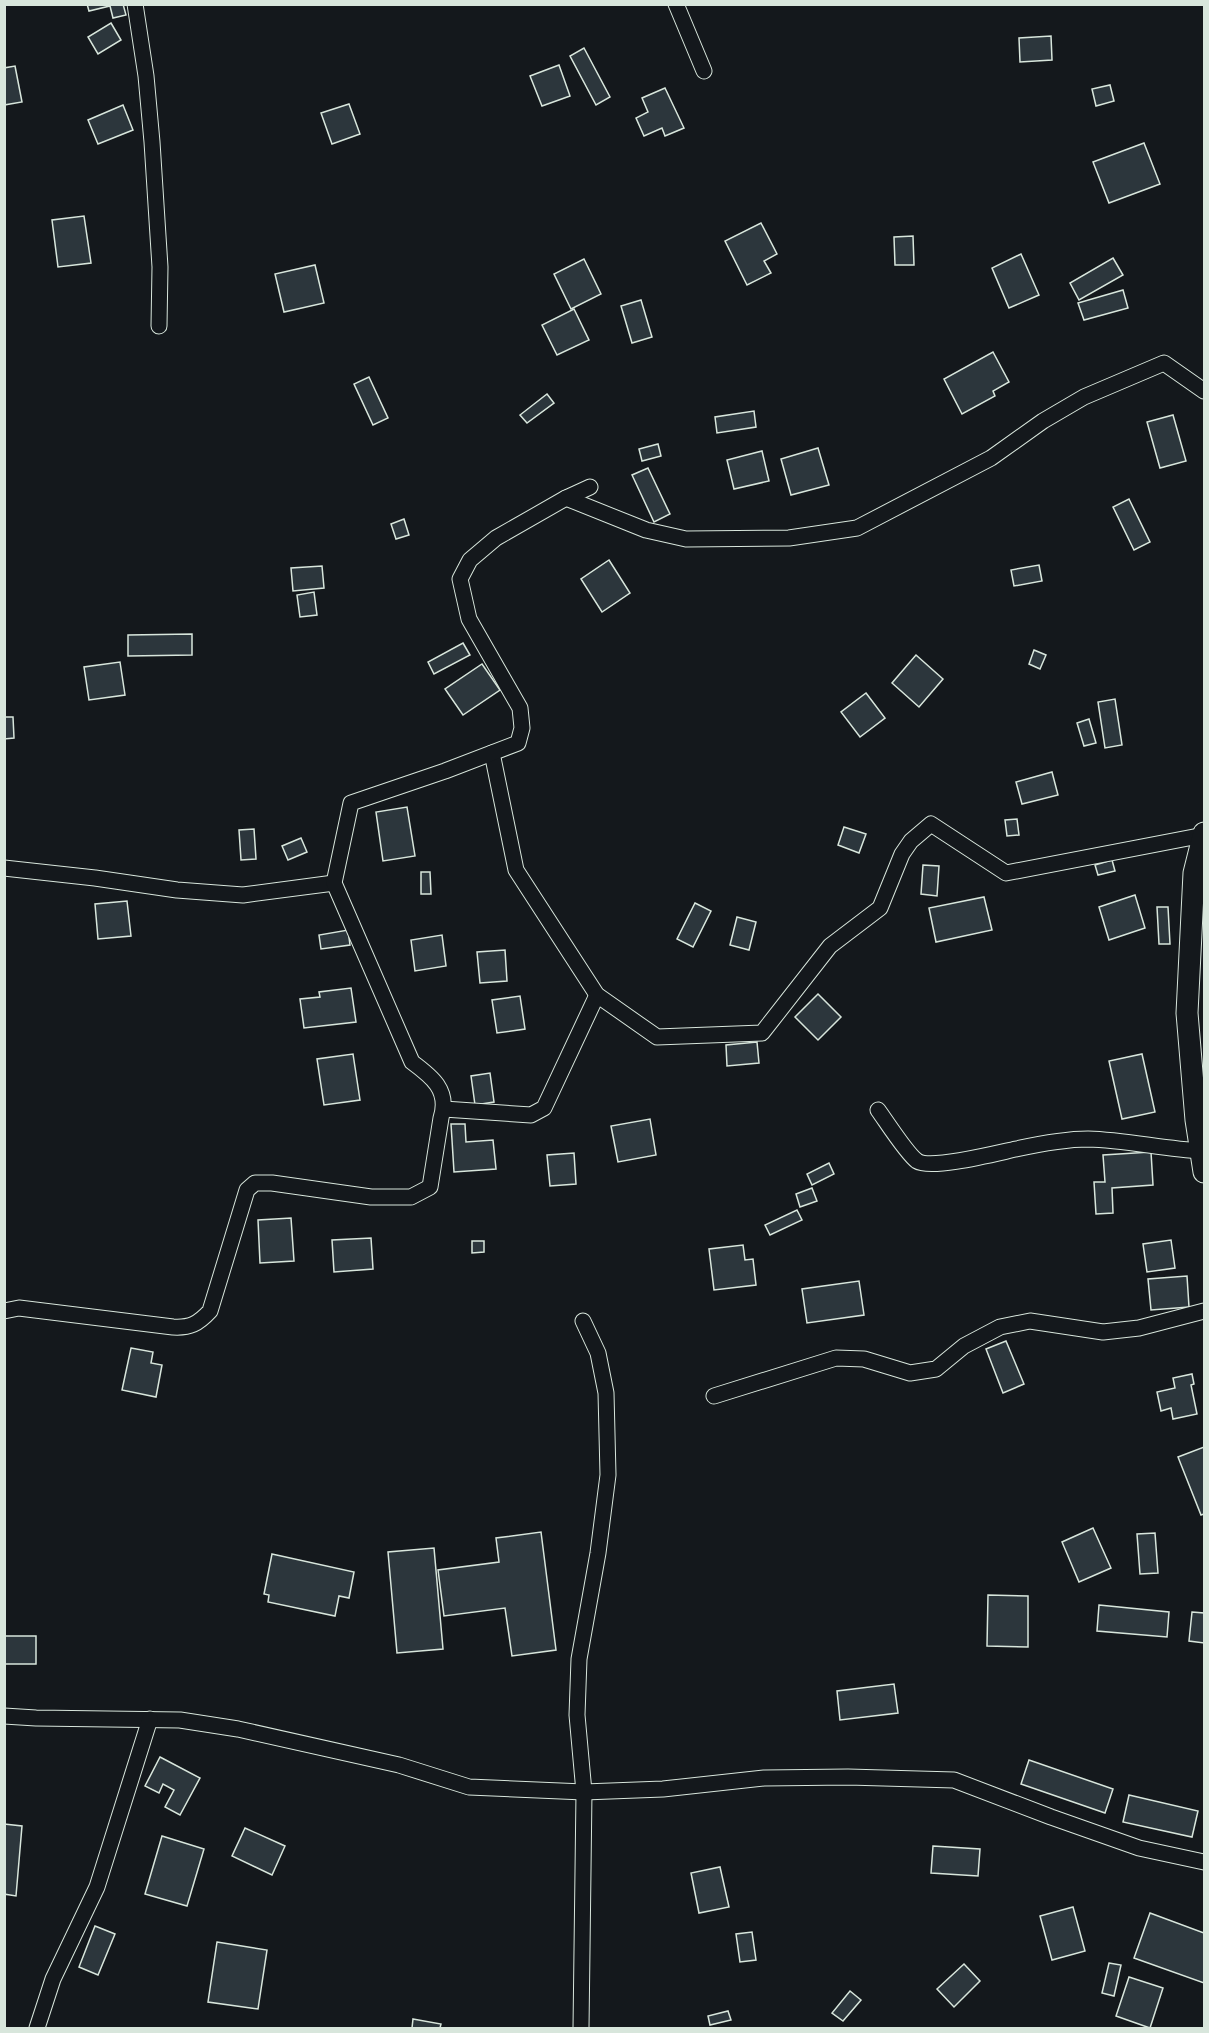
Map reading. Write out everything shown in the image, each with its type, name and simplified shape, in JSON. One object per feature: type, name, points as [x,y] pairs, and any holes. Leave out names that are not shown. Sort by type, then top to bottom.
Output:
[{"type":"street","points":[[135,4],[146,76],[152,142],[160,267],[159,326]]},
{"type":"street","points":[[676,4],[704,70]]},
{"type":"street","points":[[566,498],[646,530],[686,539],[789,538],[858,528],[991,458],[1043,421],[1084,397],[1164,363],[1204,391]]},
{"type":"street","points":[[4,1311],[19,1308],[187,1328],[200,1322],[210,1311],[247,1190],[255,1183],[272,1183],[370,1197],[411,1197],[430,1187],[444,1109],[443,1100],[434,1078],[412,1062],[334,883],[351,802],[445,771],[518,743],[522,728],[520,708],[469,619],[460,579],[470,560],[496,538],[590,487]]},
{"type":"street","points":[[492,753],[516,870],[597,995],[657,1037],[762,1033],[830,946],[880,908],[902,854],[911,841],[931,824],[1006,873],[1204,834],[1194,873],[1198,908],[1187,1014],[1196,1120],[1203,1161],[1167,1149],[1129,1143],[1076,1140],[928,1165],[917,1161],[878,1110]]},
{"type":"street","points":[[4,868],[243,896],[334,883]]},
{"type":"street","points":[[444,1109],[531,1115],[544,1108],[597,995]]},
{"type":"street","points":[[714,1396],[836,1358],[864,1359],[910,1373],[936,1369],[964,1346],[1000,1328],[1030,1322],[1103,1332],[1139,1328],[1204,1311]]},
{"type":"street","points":[[581,2028],[584,1791],[577,1715],[579,1659],[598,1553],[608,1475],[606,1393],[598,1353],[583,1321]]},
{"type":"street","points":[[4,1716],[180,1720],[238,1729],[399,1765],[469,1788],[584,1791],[663,1789],[764,1778],[848,1777],[954,1780],[1139,1848],[1204,1862]]},
{"type":"street","points":[[37,2028],[53,1979],[97,1887],[150,1719]]},
{"type":"building","points":[[87,4],[123,4],[126,15],[113,18],[110,6],[89,11]]},
{"type":"building","points":[[111,23],[121,40],[98,54],[88,37]]},
{"type":"building","points":[[1051,36],[1052,60],[1020,62],[1019,38]]},
{"type":"building","points":[[584,48],[610,97],[596,105],[570,56]]},
{"type":"building","points":[[559,65],[570,96],[542,106],[530,76]]},
{"type":"building","points":[[15,66],[22,102],[4,105],[4,68]]},
{"type":"building","points":[[1110,85],[1114,101],[1096,106],[1092,89]]},
{"type":"building","points":[[665,88],[684,128],[665,136],[662,128],[644,136],[636,118],[648,112],[642,98]]},
{"type":"building","points":[[349,104],[360,134],[332,144],[321,113]]},
{"type":"building","points":[[123,105],[133,130],[98,144],[88,120]]},
{"type":"building","points":[[1144,143],[1160,184],[1109,203],[1093,162]]},
{"type":"building","points":[[84,216],[91,263],[58,267],[52,220]]},
{"type":"building","points":[[761,223],[777,254],[764,261],[771,273],[747,285],[725,241]]},
{"type":"building","points":[[913,236],[914,265],[895,265],[894,237]]},
{"type":"building","points":[[1021,254],[1039,295],[1009,308],[992,268]]},
{"type":"building","points":[[1113,258],[1123,275],[1079,300],[1070,283]]},
{"type":"building","points":[[584,259],[601,294],[571,309],[554,274]]},
{"type":"building","points":[[315,265],[324,303],[284,312],[275,274]]},
{"type":"building","points":[[1123,290],[1128,308],[1084,320],[1078,303]]},
{"type":"building","points":[[641,300],[652,337],[632,343],[621,306]]},
{"type":"building","points":[[574,309],[589,340],[557,355],[542,325]]},
{"type":"building","points":[[993,352],[1009,382],[993,391],[995,396],[962,414],[944,379]]},
{"type":"building","points":[[369,377],[388,418],[373,425],[354,384]]},
{"type":"building","points":[[547,394],[554,403],[527,423],[520,415]]},
{"type":"building","points":[[754,411],[756,427],[717,433],[715,417]]},
{"type":"building","points":[[1173,415],[1186,461],[1160,468],[1147,422]]},
{"type":"building","points":[[658,444],[661,456],[642,461],[639,449]]},
{"type":"building","points":[[818,448],[829,485],[791,495],[781,459]]},
{"type":"building","points":[[762,451],[769,481],[734,489],[727,460]]},
{"type":"building","points":[[648,468],[670,514],[654,522],[632,475]]},
{"type":"building","points":[[1129,499],[1150,542],[1134,550],[1113,507]]},
{"type":"building","points":[[404,519],[409,535],[396,539],[391,524]]},
{"type":"building","points":[[609,560],[630,593],[602,612],[581,579]]},
{"type":"building","points":[[1039,565],[1042,581],[1014,586],[1011,570]]},
{"type":"building","points":[[322,566],[324,588],[293,591],[291,568]]},
{"type":"building","points":[[314,592],[317,615],[300,617],[297,595]]},
{"type":"building","points":[[192,634],[192,655],[128,656],[128,635]]},
{"type":"building","points":[[463,643],[470,655],[434,674],[428,662]]},
{"type":"building","points":[[1034,650],[1046,655],[1040,669],[1029,664]]},
{"type":"building","points":[[916,655],[943,679],[919,707],[892,683]]},
{"type":"building","points":[[120,662],[125,695],[89,700],[84,667]]},
{"type":"building","points":[[482,664],[500,690],[463,715],[445,689]]},
{"type":"building","points":[[866,693],[885,718],[860,737],[841,712]]},
{"type":"building","points":[[1115,699],[1122,745],[1105,748],[1098,702]]},
{"type":"building","points":[[4,717],[13,717],[14,738],[4,739]]},
{"type":"building","points":[[1089,719],[1096,743],[1084,746],[1077,723]]},
{"type":"building","points":[[1052,772],[1058,795],[1022,804],[1016,782]]},
{"type":"building","points":[[407,807],[415,856],[383,861],[376,812]]},
{"type":"building","points":[[1017,819],[1019,835],[1007,836],[1005,820]]},
{"type":"building","points":[[844,827],[866,834],[859,853],[838,845]]},
{"type":"building","points":[[254,829],[256,859],[241,860],[239,830]]},
{"type":"building","points":[[301,838],[307,852],[288,860],[282,846]]},
{"type":"building","points":[[1112,860],[1115,871],[1098,875],[1095,865]]},
{"type":"building","points":[[923,865],[939,866],[937,896],[921,894]]},
{"type":"building","points":[[421,872],[430,872],[431,894],[421,894]]},
{"type":"building","points":[[1135,895],[1145,928],[1109,940],[1099,907]]},
{"type":"building","points":[[984,897],[992,930],[936,942],[929,908]]},
{"type":"building","points":[[127,901],[131,936],[98,939],[95,904]]},
{"type":"building","points":[[695,903],[711,911],[693,947],[677,939]]},
{"type":"building","points":[[1157,907],[1168,907],[1170,944],[1159,944]]},
{"type":"building","points":[[737,917],[756,922],[749,950],[730,945]]},
{"type":"building","points":[[348,930],[350,945],[321,949],[319,935]]},
{"type":"building","points":[[442,935],[446,966],[415,971],[411,940]]},
{"type":"building","points":[[505,950],[507,981],[480,983],[477,952]]},
{"type":"building","points":[[351,988],[356,1022],[304,1028],[300,999],[320,997],[319,992]]},
{"type":"building","points":[[818,994],[841,1017],[818,1040],[795,1017]]},
{"type":"building","points":[[520,996],[525,1029],[497,1033],[492,1000]]},
{"type":"building","points":[[757,1042],[759,1063],[727,1066],[726,1045]]},
{"type":"building","points":[[353,1054],[360,1100],[324,1105],[317,1059]]},
{"type":"building","points":[[1142,1054],[1155,1112],[1122,1119],[1109,1061]]},
{"type":"building","points":[[490,1073],[494,1102],[475,1105],[471,1076]]},
{"type":"building","points":[[650,1119],[656,1155],[618,1162],[611,1126]]},
{"type":"building","points":[[451,1124],[465,1124],[466,1142],[493,1140],[496,1169],[454,1172]]},
{"type":"building","points":[[1151,1152],[1153,1185],[1112,1188],[1113,1213],[1096,1214],[1094,1182],[1105,1182],[1103,1155]]},
{"type":"building","points":[[574,1153],[576,1184],[550,1186],[547,1155]]},
{"type":"building","points":[[829,1163],[834,1174],[812,1185],[807,1174]]},
{"type":"building","points":[[812,1188],[817,1201],[800,1207],[796,1194]]},
{"type":"building","points":[[797,1210],[802,1220],[770,1235],[765,1225]]},
{"type":"building","points":[[291,1218],[294,1261],[260,1263],[258,1220]]},
{"type":"building","points":[[371,1238],[373,1269],[334,1272],[332,1240]]},
{"type":"building","points":[[1171,1240],[1175,1268],[1147,1272],[1143,1244]]},
{"type":"building","points":[[472,1241],[484,1241],[484,1252],[472,1253]]},
{"type":"building","points":[[743,1245],[745,1260],[753,1259],[756,1285],[714,1290],[709,1249]]},
{"type":"building","points":[[1187,1276],[1189,1307],[1151,1310],[1148,1279]]},
{"type":"building","points":[[859,1281],[864,1315],[807,1323],[802,1289]]},
{"type":"building","points":[[1006,1341],[1024,1384],[1003,1393],[986,1349]]},
{"type":"building","points":[[131,1348],[153,1352],[151,1363],[162,1365],[156,1397],[122,1390]]},
{"type":"building","points":[[1192,1374],[1194,1384],[1191,1385],[1197,1414],[1173,1419],[1171,1408],[1161,1411],[1157,1392],[1175,1388],[1173,1378]]},
{"type":"building","points":[[1204,1447],[1204,1514],[1201,1515],[1178,1457]]},
{"type":"building","points":[[1093,1528],[1111,1568],[1079,1582],[1062,1542]]},
{"type":"building","points":[[541,1532],[556,1650],[512,1656],[505,1608],[444,1616],[438,1570],[499,1562],[496,1538]]},
{"type":"building","points":[[1155,1533],[1158,1573],[1140,1574],[1137,1534]]},
{"type":"building","points":[[434,1548],[443,1649],[397,1653],[388,1552]]},
{"type":"building","points":[[272,1554],[354,1572],[349,1598],[339,1596],[335,1616],[268,1602],[269,1595],[264,1594]]},
{"type":"building","points":[[988,1595],[1028,1596],[1028,1647],[987,1646]]},
{"type":"building","points":[[1099,1605],[1169,1612],[1167,1637],[1097,1631]]},
{"type":"building","points":[[1192,1612],[1204,1613],[1204,1643],[1189,1641]]},
{"type":"building","points":[[4,1636],[36,1636],[36,1664],[4,1664]]},
{"type":"building","points":[[894,1684],[898,1713],[840,1720],[837,1691]]},
{"type":"building","points":[[160,1757],[200,1778],[180,1815],[165,1807],[174,1790],[163,1784],[159,1793],[145,1786]]},
{"type":"building","points":[[1029,1760],[1113,1789],[1105,1813],[1021,1784]]},
{"type":"building","points":[[1129,1795],[1198,1811],[1192,1837],[1123,1822]]},
{"type":"building","points":[[4,1824],[22,1826],[16,1896],[4,1894]]},
{"type":"building","points":[[245,1828],[285,1846],[272,1875],[232,1856]]},
{"type":"building","points":[[162,1836],[204,1849],[187,1906],[145,1894]]},
{"type":"building","points":[[933,1846],[980,1849],[978,1876],[931,1873]]},
{"type":"building","points":[[720,1867],[729,1907],[699,1913],[691,1873]]},
{"type":"building","points":[[1073,1907],[1085,1951],[1052,1960],[1040,1916]]},
{"type":"building","points":[[1150,1913],[1204,1933],[1204,1983],[1134,1958]]},
{"type":"building","points":[[95,1926],[115,1934],[98,1975],[79,1967]]},
{"type":"building","points":[[752,1932],[756,1960],[740,1962],[736,1934]]},
{"type":"building","points":[[217,1942],[267,1950],[258,2009],[208,2002]]},
{"type":"building","points":[[1109,1963],[1121,1965],[1114,1996],[1102,1993]]},
{"type":"building","points":[[964,1964],[980,1981],[954,2007],[937,1989]]},
{"type":"building","points":[[1129,1977],[1163,1988],[1150,2028],[1116,2016]]},
{"type":"building","points":[[850,1991],[861,2000],[843,2021],[832,2013]]},
{"type":"building","points":[[728,2011],[731,2020],[710,2025],[708,2016]]},
{"type":"building","points":[[413,2019],[441,2024],[440,2028],[412,2028]]}]
